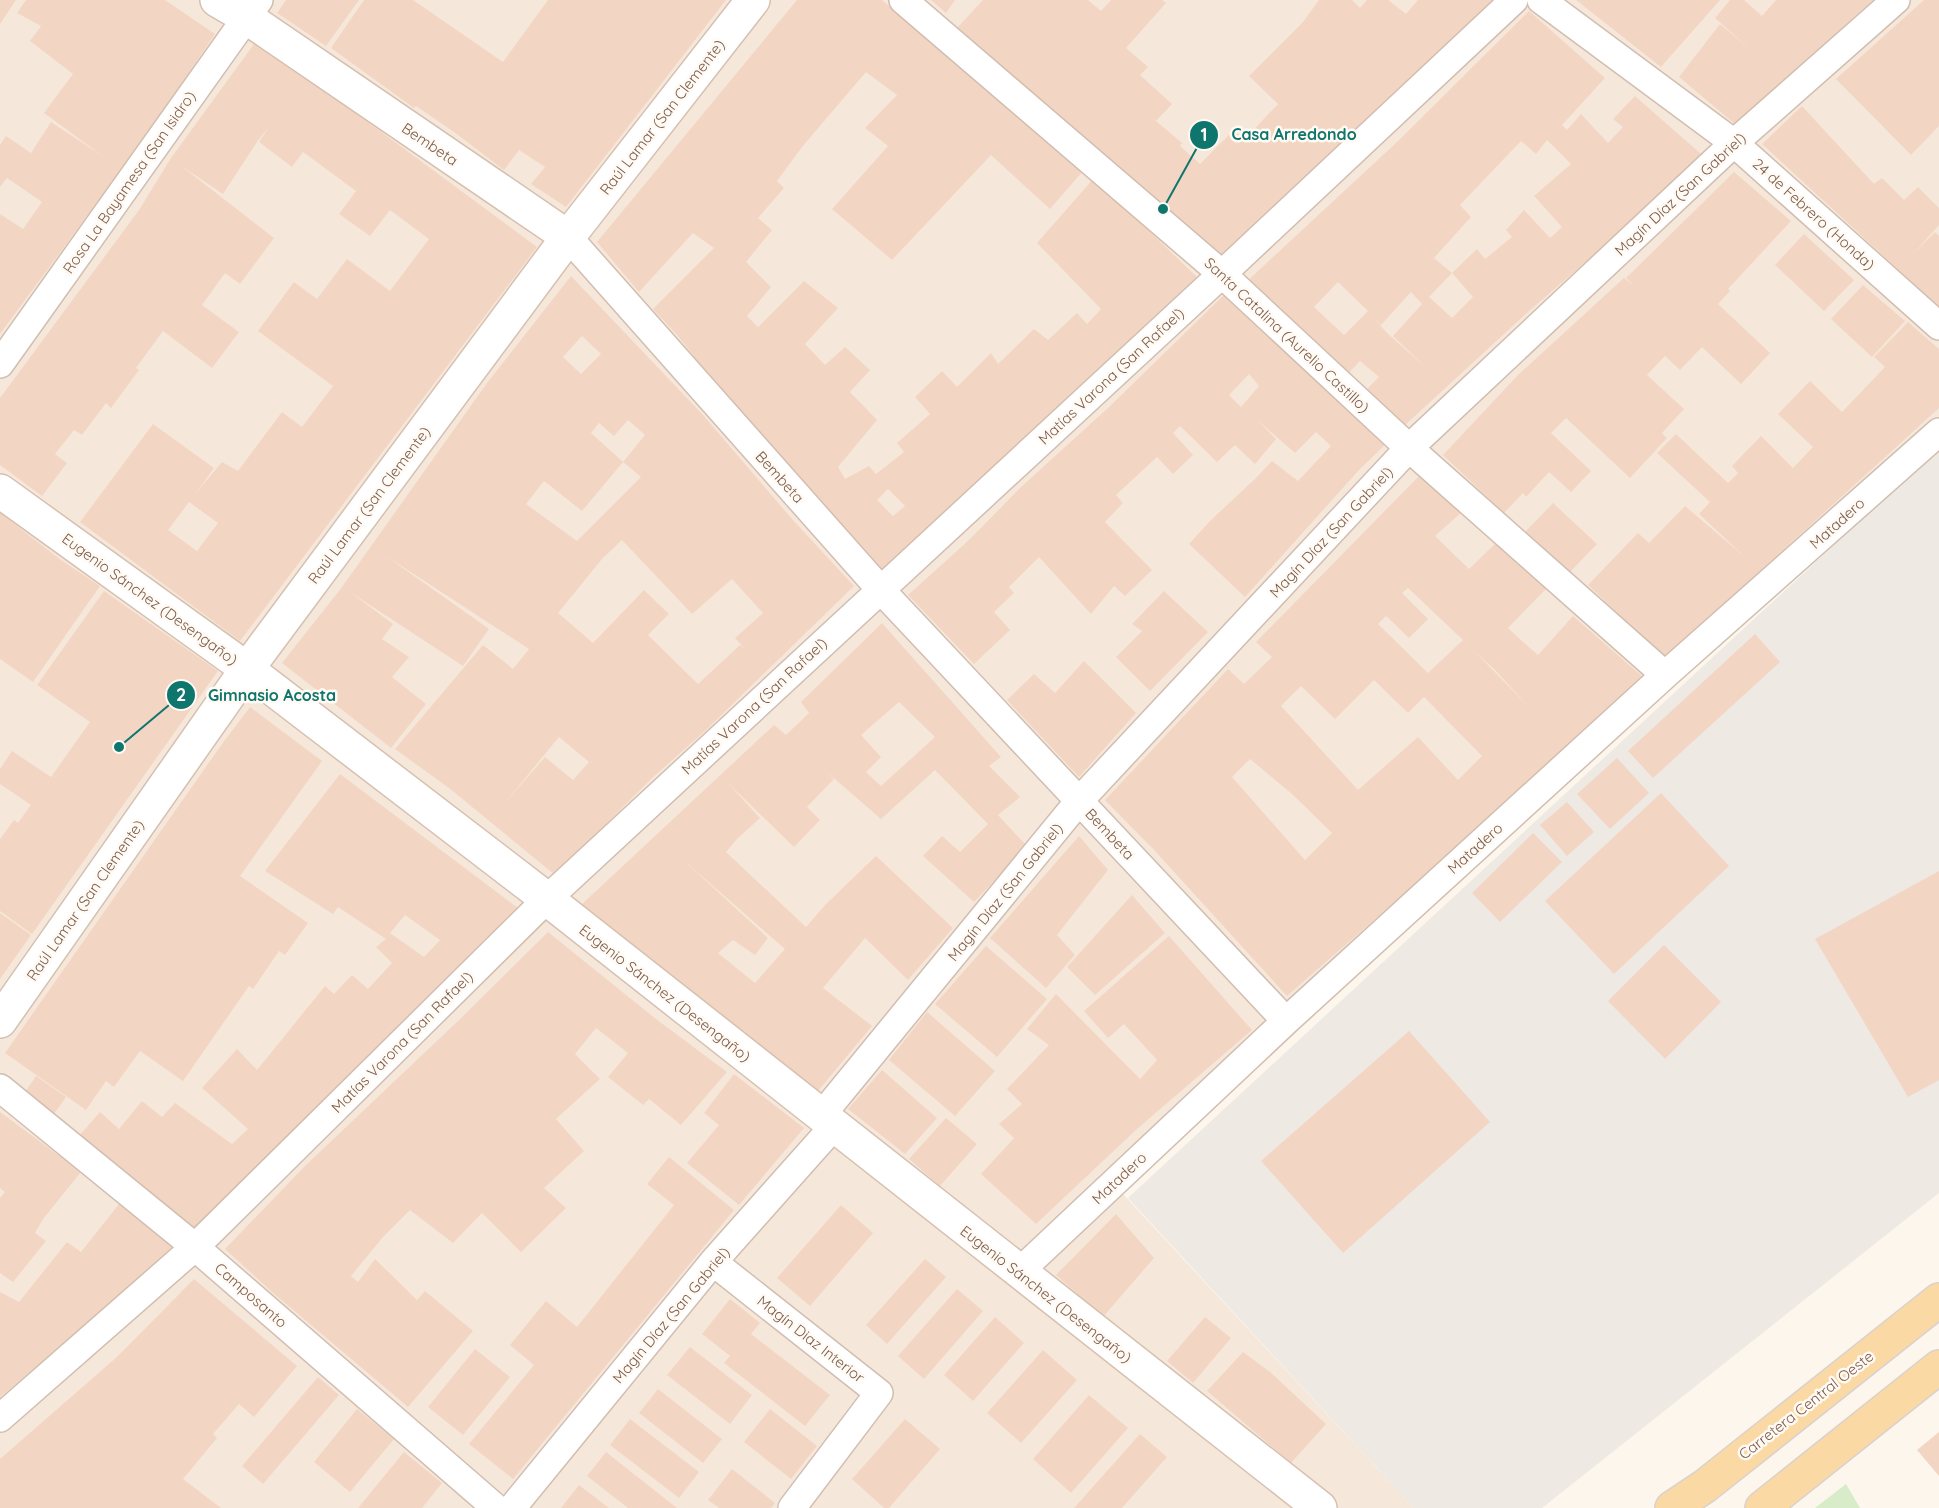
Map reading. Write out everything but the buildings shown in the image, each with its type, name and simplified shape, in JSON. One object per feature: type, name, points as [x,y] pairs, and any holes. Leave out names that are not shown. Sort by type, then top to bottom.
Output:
[{"type":"main road","name":"Carretera Central Oeste","points":[[1672,1508],[1714,1478],[1939,1300]]},
{"type":"main road","points":[[1762,1508],[1939,1367]]},
{"type":"street","name":"Bembeta","points":[[217,0],[252,9],[568,237],[880,589],[1286,1021]]},
{"type":"street","name":"Raúl Lamar (San Clemente)","points":[[0,1021],[247,669],[568,237],[753,0]]},
{"type":"street","name":"Santa Catalina (Aurelio Castillo)","points":[[903,0],[1222,274],[1409,448],[1665,675]]},
{"type":"street","name":"Matías Varona (San Rafael)","points":[[0,1418],[195,1247],[547,899],[1222,274],[1514,0]]},
{"type":"street","name":"24 de Febrero (Honda)","points":[[1540,0],[1734,143],[1939,326]]},
{"type":"street","name":"Magín Díaz (San Gabriel)","points":[[512,1508],[828,1121],[1079,801],[1409,448],[1734,143],[1896,0]]},
{"type":"street","name":"Rosa La Bayamesa (San Isidro)","points":[[0,364],[252,9]]},
{"type":"street","name":"Matadero","points":[[1019,1272],[1286,1021],[1665,675],[1939,432]]},
{"type":"street","name":"Eugenio Sánchez (Desengaño)","points":[[0,490],[247,669],[547,899],[1320,1508]]},
{"type":"street","name":"Camposanto","points":[[0,1088],[195,1247],[496,1508]]},
{"type":"street","name":"Magín Diaz Interior","points":[[713,1263],[879,1393],[792,1508]]},
{"type":"shaded area","points":[[0,0],[1939,0],[1939,442],[1110,1180],[1414,1508],[0,1508]]},
{"type":"shaded area","points":[[1939,448],[1939,1193],[1542,1508],[1414,1508],[1128,1198]]},
{"type":"green space","points":[[1846,1484],[1860,1508],[1815,1508]]},
{"type":"place","name":"Casa Arredondo","points":[[1163,209]]},
{"type":"place","name":"Gimnasio Acosta","points":[[119,747]]}]
